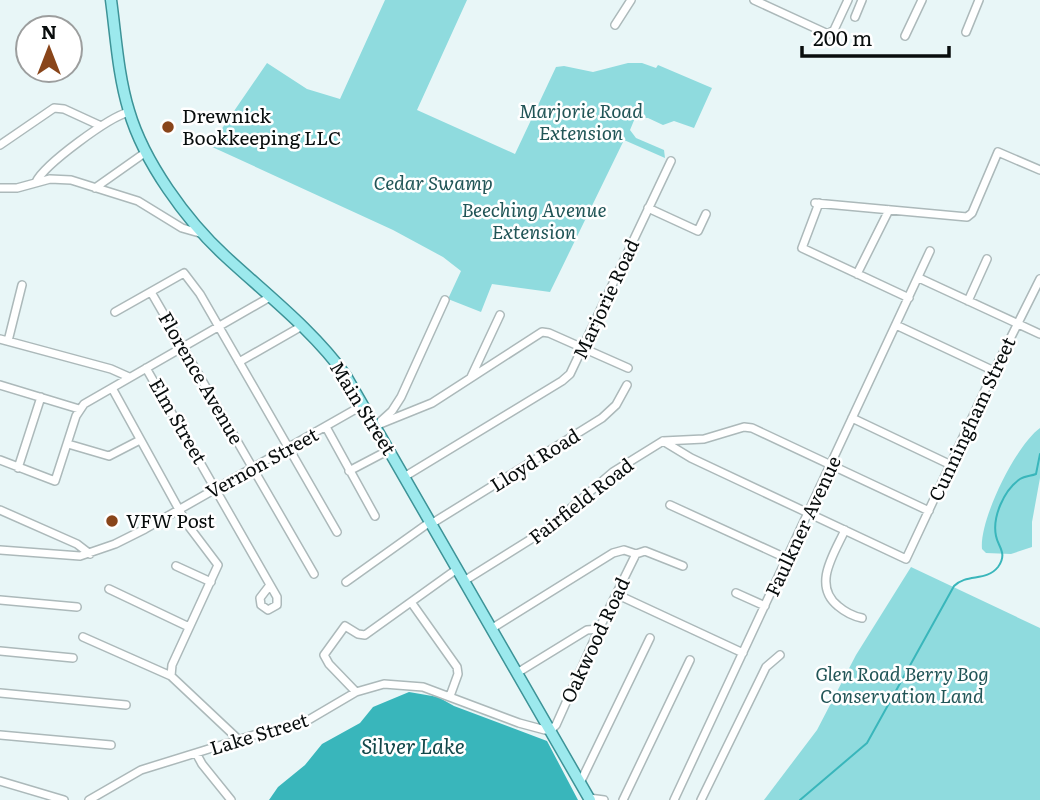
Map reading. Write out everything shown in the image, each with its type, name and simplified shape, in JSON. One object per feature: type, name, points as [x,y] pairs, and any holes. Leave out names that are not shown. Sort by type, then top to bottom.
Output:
[{"type":"main road","name":"Main Street","points":[[111,0],[129,112],[146,152],[161,177],[204,234],[302,326],[337,364],[589,799]]},
{"type":"street","points":[[615,25],[631,0]]},
{"type":"street","points":[[754,0],[828,34],[834,30],[848,0]]},
{"type":"street","points":[[855,17],[862,0]]},
{"type":"street","points":[[905,36],[922,0]]},
{"type":"street","points":[[966,32],[979,0]]},
{"type":"street","points":[[0,145],[50,110],[57,108],[101,126]]},
{"type":"street","points":[[36,182],[43,171],[101,126],[116,116],[129,112]]},
{"type":"street","points":[[95,188],[146,152]]},
{"type":"street","points":[[909,298],[802,247],[817,203],[967,216],[972,213],[998,152],[1040,170]]},
{"type":"street","name":"Marjorie Road","points":[[404,477],[562,381],[573,370],[671,161]]},
{"type":"street","points":[[0,188],[11,189],[36,182],[64,179],[144,204],[182,228],[204,234]]},
{"type":"street","points":[[648,208],[698,231],[706,214]]},
{"type":"street","points":[[857,274],[889,210]]},
{"type":"street","name":"Faulkner Avenue","points":[[674,800],[930,251]]},
{"type":"street","points":[[968,301],[986,259]]},
{"type":"street","points":[[115,312],[184,273],[197,288],[337,532]]},
{"type":"street","points":[[919,278],[1040,334]]},
{"type":"street","name":"Cunningham Street","points":[[845,530],[906,559],[1040,279]]},
{"type":"street","points":[[22,285],[4,340],[111,369],[130,377]]},
{"type":"street","name":"Florence Avenue","points":[[151,292],[314,574]]},
{"type":"street","points":[[0,460],[55,481],[79,410],[84,404],[270,297]]},
{"type":"street","points":[[375,426],[396,406],[445,300]]},
{"type":"street","points":[[471,378],[500,315]]},
{"type":"street","points":[[896,325],[994,371]]},
{"type":"street","points":[[239,362],[302,326]]},
{"type":"street","points":[[375,426],[424,407],[544,332],[582,346],[628,368]]},
{"type":"street","name":"Elm Street","points":[[146,368],[270,585]]},
{"type":"street","name":"Lloyd Road","points":[[346,582],[431,523],[602,418],[616,405],[626,385]]},
{"type":"street","points":[[0,386],[79,410]]},
{"type":"street","points":[[112,388],[196,537],[216,560],[217,571],[172,665],[171,676]]},
{"type":"street","points":[[18,468],[41,397]]},
{"type":"street","name":"Vernon Street","points":[[0,550],[69,556],[90,554],[122,541],[180,510],[363,405]]},
{"type":"street","points":[[852,418],[951,465]]},
{"type":"street","points":[[326,427],[375,516]]},
{"type":"street","name":"Fairfield Road","points":[[464,581],[544,531],[613,472],[663,441],[704,439],[751,428],[831,466]]},
{"type":"street","points":[[68,444],[109,456],[141,440]]},
{"type":"street","points":[[663,441],[682,453],[845,530],[827,572],[825,589],[831,600],[842,609],[854,617],[862,618]]},
{"type":"street","points":[[349,471],[389,450]]},
{"type":"street","points":[[831,466],[929,512]]},
{"type":"street","points":[[670,505],[788,559]]},
{"type":"street","points":[[0,510],[73,541],[90,554]]},
{"type":"street","points":[[491,629],[613,553],[624,550],[640,552],[683,566]]},
{"type":"street","name":"Oakwood Road","points":[[550,730],[556,725],[599,629],[640,552]]},
{"type":"street","points":[[176,566],[211,582]]},
{"type":"street","points":[[356,692],[329,664],[324,655],[345,626],[365,635],[457,569]]},
{"type":"street","points":[[109,589],[189,627]]},
{"type":"street","points":[[736,593],[765,606]]},
{"type":"street","points":[[616,594],[743,653]]},
{"type":"street","points":[[0,600],[77,607]]},
{"type":"street","points":[[411,602],[457,667],[458,674],[450,696]]},
{"type":"street","points":[[517,673],[587,631],[599,629]]},
{"type":"street","points":[[83,637],[171,676],[239,740]]},
{"type":"street","points":[[580,783],[650,638]]},
{"type":"street","points":[[0,651],[73,658]]},
{"type":"street","points":[[701,800],[766,667],[780,655]]},
{"type":"street","points":[[623,800],[690,660]]},
{"type":"street","name":"Lake Street","points":[[89,800],[135,773],[311,720],[356,692],[376,686],[415,685],[511,720],[550,730]]},
{"type":"street","points":[[0,694],[126,705]]},
{"type":"street","points":[[0,735],[111,746]]},
{"type":"street","points":[[196,753],[231,800]]},
{"type":"street","points":[[0,781],[64,800]]},
{"type":"street","points":[[589,799],[604,800]]},
{"type":"green space","points":[[385,0],[467,0],[417,110],[515,154],[556,67],[593,72],[628,63],[642,63],[656,68],[658,65],[712,88],[694,128],[674,121],[663,125],[648,118],[635,118],[630,130],[636,138],[664,150],[665,158],[624,140],[550,292],[492,284],[481,312],[448,299],[461,271],[443,257],[393,230],[210,146],[267,63],[307,89],[340,99]]},
{"type":"green space","points":[[1040,428],[1040,478],[1032,522],[1032,547],[1011,554],[986,553],[982,549],[983,536],[993,502],[1020,450]]},
{"type":"green space","name":"Glen Road Berry Bog Conservation Land","points":[[911,567],[1040,628],[1040,800],[764,800],[817,730],[856,655]]},
{"type":"water","name":"Silver Lake","points":[[409,692],[438,697],[454,706],[547,741],[578,800],[269,800],[278,787],[305,765],[322,744],[360,723],[373,707]]},
{"type":"waterway","points":[[800,800],[867,743],[954,586],[993,572],[998,567],[1002,554],[995,529],[1000,504],[1014,484],[1022,478],[1036,474],[1040,454]]},
{"type":"place","name":"Drewnick Bookkeeping LLC","points":[[168,127]]},
{"type":"place","name":"VFW Post","points":[[112,521]]},
{"type":"park label","name":"Marjorie Road Extension","points":[[581,122]]},
{"type":"park label","name":"Cedar Swamp","points":[[433,183]]},
{"type":"park label","name":"Beeching Avenue Extension","points":[[534,221]]}]
